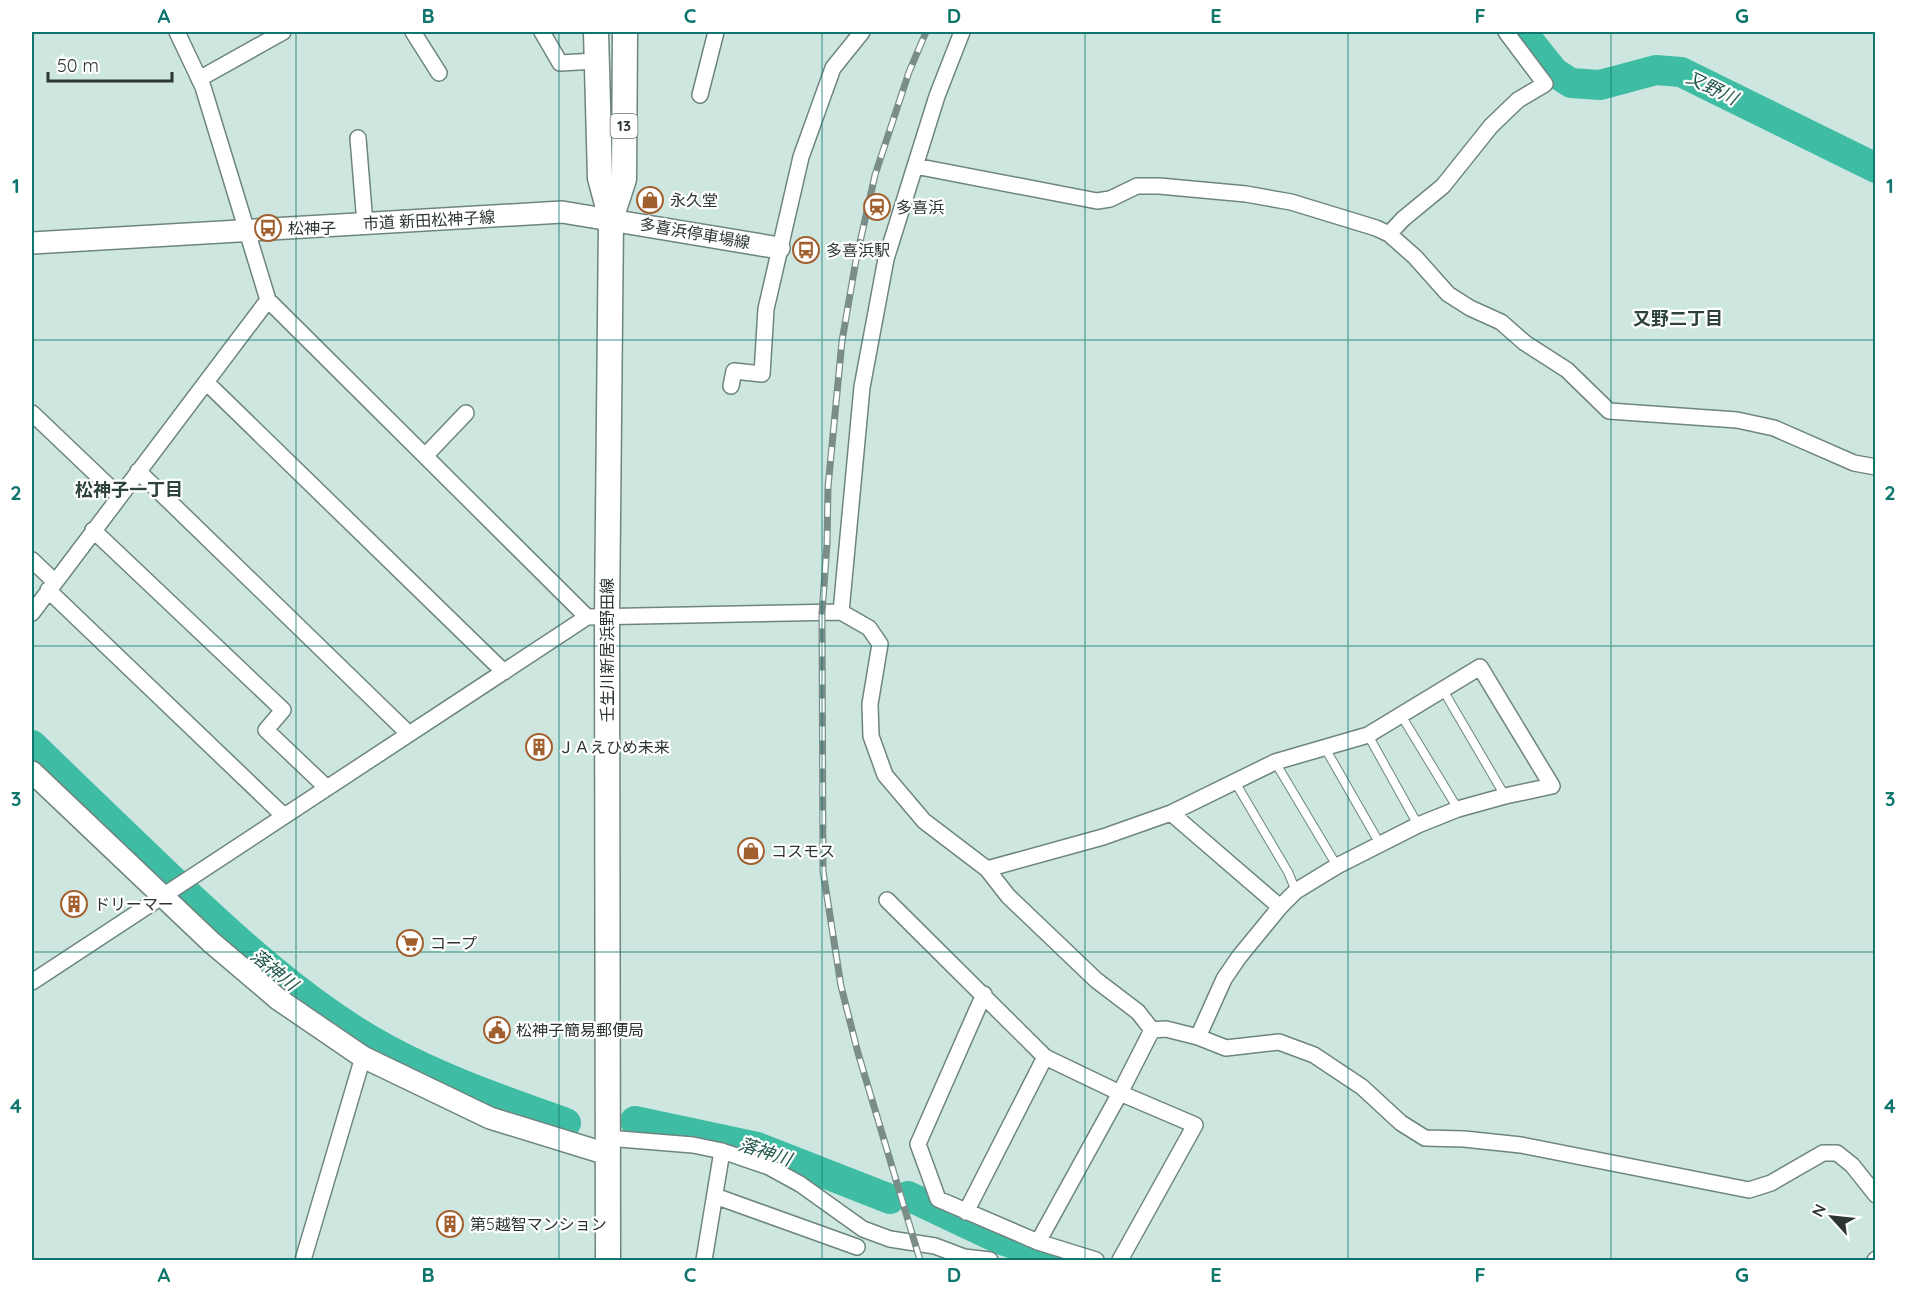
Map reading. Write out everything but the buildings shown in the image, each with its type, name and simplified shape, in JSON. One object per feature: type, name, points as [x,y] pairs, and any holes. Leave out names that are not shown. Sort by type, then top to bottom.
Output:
[{"type":"main road","name":"壬生川新居浜野田線","points":[[596,32],[600,178],[611,219]]},
{"type":"main road","name":"壬生川新居浜野田線","points":[[608,1260],[597,616],[611,219],[624,179],[625,32]]},
{"type":"street","points":[[177,32],[199,79],[268,300],[425,456],[597,616]]},
{"type":"street","points":[[199,79],[284,32]]},
{"type":"street","points":[[413,32],[439,73]]},
{"type":"street","points":[[542,32],[560,63],[596,61]]},
{"type":"street","points":[[700,95],[716,32]]},
{"type":"street","points":[[731,386],[734,371],[762,374],[766,309],[801,157],[833,68],[862,32]]},
{"type":"street","points":[[842,612],[861,387],[886,259],[937,96],[962,32]]},
{"type":"street","points":[[1389,234],[1403,219],[1443,186],[1491,126],[1518,100],[1545,84],[1506,32]]},
{"type":"street","points":[[358,138],[365,224]]},
{"type":"street","points":[[915,166],[1097,201],[1110,199],[1137,186],[1246,194],[1291,202],[1376,228],[1389,234],[1415,257],[1448,294],[1470,308],[1501,322],[1526,343],[1568,370],[1609,411],[1737,420],[1774,428],[1854,464],[1875,467]]},
{"type":"street","name":"市道 新田松神子線","points":[[32,243],[562,212],[611,219]]},
{"type":"street","name":"多喜浜停車場線","points":[[611,219],[779,248]]},
{"type":"street","points":[[32,613],[268,300]]},
{"type":"street","points":[[206,382],[504,672]]},
{"type":"street","points":[[32,413],[119,496]]},
{"type":"street","points":[[425,456],[466,413]]},
{"type":"street","points":[[138,471],[409,734]]},
{"type":"street","points":[[93,530],[283,710],[266,730],[327,788]]},
{"type":"street","points":[[32,560],[51,586],[284,816]]},
{"type":"street","points":[[32,982],[504,672],[597,616],[842,612],[869,628],[880,644],[870,704],[871,736],[885,775],[924,820],[987,869],[1008,896],[1096,980],[1138,1012],[1152,1030]]},
{"type":"street","points":[[987,869],[1103,837],[1171,813],[1275,762],[1368,735],[1480,668],[1552,786],[1458,809],[1418,825],[1337,866],[1296,891],[1239,957],[1224,980],[1198,1037]]},
{"type":"street","points":[[32,772],[167,894],[211,942],[278,999],[363,1058],[490,1118],[607,1146],[693,1145],[722,1151],[769,1167],[800,1184],[863,1228],[890,1239],[935,1246],[964,1259],[990,1260]]},
{"type":"street","points":[[1171,813],[1280,908]]},
{"type":"street","points":[[887,900],[984,994],[1045,1058],[1195,1125],[1120,1260]]},
{"type":"street","points":[[984,994],[918,1144],[938,1199],[1038,1242],[1088,1259]]},
{"type":"street","points":[[1152,1030],[1167,1029],[1198,1037],[1226,1048],[1279,1042],[1314,1055],[1362,1087],[1401,1123],[1425,1138],[1464,1139],[1521,1145],[1749,1190],[1771,1183],[1823,1153],[1837,1153],[1852,1165],[1875,1195]]},
{"type":"street","points":[[1038,1242],[1152,1030]]},
{"type":"street","points":[[303,1260],[363,1058]]},
{"type":"street","points":[[966,1212],[1045,1058]]},
{"type":"street","points":[[704,1260],[722,1151]]},
{"type":"street","points":[[715,1196],[857,1247]]},
{"type":"lane","points":[[1443,690],[1505,796]]},
{"type":"lane","points":[[1401,715],[1458,809]]},
{"type":"lane","points":[[1368,735],[1418,825]]},
{"type":"lane","points":[[1325,748],[1380,844]]},
{"type":"lane","points":[[1275,762],[1337,866]]},
{"type":"lane","points":[[1234,782],[1288,872],[1296,891]]},
{"type":"waterway","name":"又野川","points":[[1522,32],[1554,72],[1571,83],[1600,85],[1656,70],[1681,72],[1876,168]]},
{"type":"waterway","name":"落神川","points":[[32,745],[220,924],[272,970],[327,1012],[386,1049],[430,1071],[566,1123]]},
{"type":"waterway","name":"落神川","points":[[635,1121],[757,1147],[890,1199]]},
{"type":"waterway","name":"落神川","points":[[908,1196],[999,1239],[1061,1260]]},
{"type":"railway","points":[[920,1260],[858,1053],[841,986],[823,871],[822,613],[828,487],[842,341],[856,260],[875,175],[909,72],[926,32]]},
{"type":"place","name":"永久堂","points":[[650,200]]},
{"type":"place","name":"多喜浜","points":[[877,207]]},
{"type":"place","name":"松神子","points":[[268,228]]},
{"type":"place","name":"多喜浜駅","points":[[806,250]]},
{"type":"place","name":"ＪＡえひめ未来","points":[[539,747]]},
{"type":"place","name":"コスモス","points":[[751,851]]},
{"type":"place","name":"ドリーマー","points":[[74,904]]},
{"type":"place","name":"コープ","points":[[410,943]]},
{"type":"place","name":"松神子簡易郵便局","points":[[497,1030]]},
{"type":"place","name":"第5越智マンション","points":[[450,1224]]},
{"type":"district","name":"又野二丁目","points":[[1678,319]]},
{"type":"district","name":"松神子一丁目","points":[[129,490]]}]
